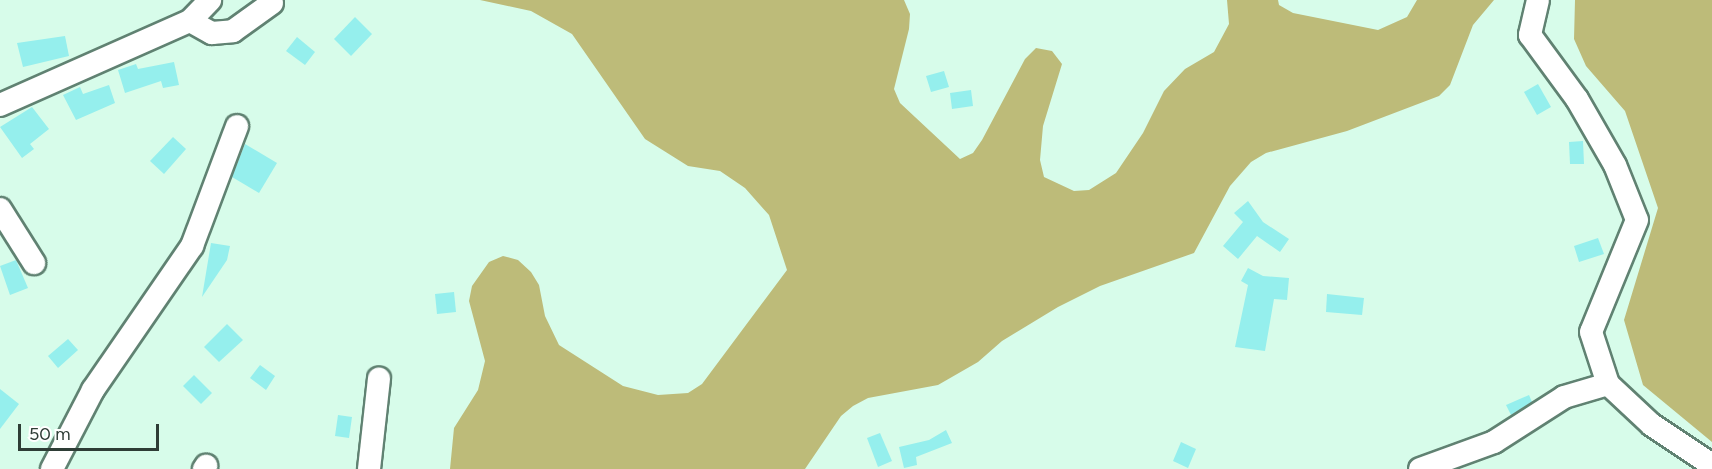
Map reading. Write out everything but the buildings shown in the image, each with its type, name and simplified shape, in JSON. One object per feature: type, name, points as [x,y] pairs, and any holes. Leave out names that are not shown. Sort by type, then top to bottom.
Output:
[{"type":"street","points":[[0,105],[190,21],[210,0]]},
{"type":"street","points":[[1538,0],[1530,35],[1576,99],[1615,165],[1637,220],[1591,332],[1608,384],[1652,425],[1712,465]]},
{"type":"street","points":[[190,21],[212,33],[234,31],[272,3]]},
{"type":"street","points":[[52,469],[93,390],[192,246],[237,126]]},
{"type":"street","points":[[0,209],[34,263]]},
{"type":"street","points":[[369,469],[379,379]]},
{"type":"street","points":[[1420,469],[1494,442],[1564,397],[1608,384]]},
{"type":"shaded area","points":[[480,0],[904,0],[910,14],[909,29],[894,89],[900,103],[960,159],[973,153],[982,140],[1025,59],[1036,48],[1052,51],[1062,64],[1043,126],[1040,160],[1044,177],[1074,191],[1089,190],[1116,173],[1143,133],[1164,91],[1185,69],[1214,52],[1229,24],[1227,0],[1278,0],[1279,5],[1293,13],[1378,30],[1407,17],[1417,0],[1494,0],[1473,25],[1450,85],[1439,96],[1347,131],[1266,153],[1251,162],[1230,186],[1194,253],[1100,286],[1058,307],[1002,341],[978,362],[938,385],[868,398],[853,406],[841,416],[805,469],[450,469],[454,428],[478,390],[485,361],[469,301],[472,286],[489,262],[503,256],[518,260],[531,272],[539,285],[545,316],[559,345],[623,386],[658,395],[688,393],[702,384],[787,270],[769,215],[745,188],[720,171],[688,166],[645,139],[572,34],[531,11]]},
{"type":"shaded area","points":[[1575,0],[1712,0],[1712,442],[1643,385],[1624,320],[1658,208],[1625,111],[1586,66],[1574,39]]}]
